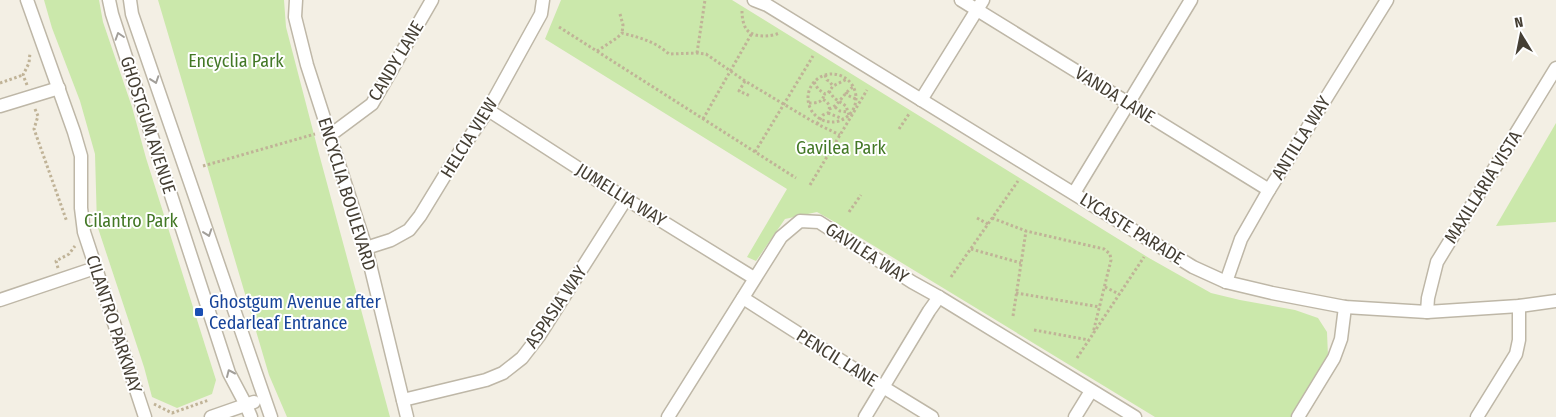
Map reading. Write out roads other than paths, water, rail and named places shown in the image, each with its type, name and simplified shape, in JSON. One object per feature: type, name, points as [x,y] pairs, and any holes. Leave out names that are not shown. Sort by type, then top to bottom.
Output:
[{"type":"street","name":"CILANTRO PARKWAY","points":[[27,0],[81,156],[81,208],[84,232],[143,412]]},
{"type":"street","name":"GHOSTGUM AVENUE","points":[[109,0],[229,373],[249,411]]},
{"type":"street","name":"GHOSTGUM AVENUE","points":[[130,0],[132,14],[271,417]]},
{"type":"street","name":"ENCYCLIA BOULEVARD","points":[[296,0],[295,17],[324,134],[366,248],[407,417]]},
{"type":"street","name":"CANDY LANE","points":[[324,134],[372,104],[432,0]]},
{"type":"street","name":"HELCIA VIEW","points":[[366,248],[391,240],[409,230],[420,216],[488,110],[541,14],[543,0]]},
{"type":"street","name":"LYCASTE PARADE","points":[[754,0],[769,3],[921,100],[1193,267],[1226,282],[1345,307],[1428,312],[1556,302]]},
{"type":"street","name":"VANDA LANE","points":[[961,0],[980,5],[1128,102],[1269,190]]},
{"type":"street","points":[[1074,193],[1191,0]]},
{"type":"street","name":"ANTILLA WAY","points":[[1226,282],[1241,239],[1269,190],[1387,0]]},
{"type":"street","points":[[921,100],[980,5]]},
{"type":"street","name":"MAXILLARIA VISTA","points":[[1428,312],[1428,298],[1437,262],[1556,68]]},
{"type":"street","points":[[0,106],[59,88]]},
{"type":"street","name":"JUMELLIA WAY","points":[[488,110],[626,199],[754,278]]},
{"type":"street","name":"ASPASIA WAY","points":[[403,400],[486,380],[504,373],[522,358],[539,336],[626,199]]},
{"type":"street","name":"GAVILEA WAY","points":[[668,417],[781,237],[800,221],[819,222],[912,282],[1135,417]]},
{"type":"street","points":[[0,300],[95,268]]},
{"type":"street","points":[[865,417],[939,297]]},
{"type":"street","name":"PENCIL LANE","points":[[743,298],[932,417]]},
{"type":"street","points":[[1477,417],[1516,354],[1519,340],[1519,306]]},
{"type":"street","points":[[1298,417],[1334,358],[1340,339],[1345,307]]},
{"type":"street","points":[[1075,417],[1091,391]]},
{"type":"street","points":[[212,417],[249,411],[264,399]]},
{"type":"place","name":"Ghostgum Avenue after Cedarleaf Entrance","points":[[199,312]]},
{"type":"park label","name":"Encyclia Park","points":[[236,61]]},
{"type":"park label","name":"Gavilea Park","points":[[841,148]]},
{"type":"park label","name":"Cilantro Park","points":[[131,221]]}]
